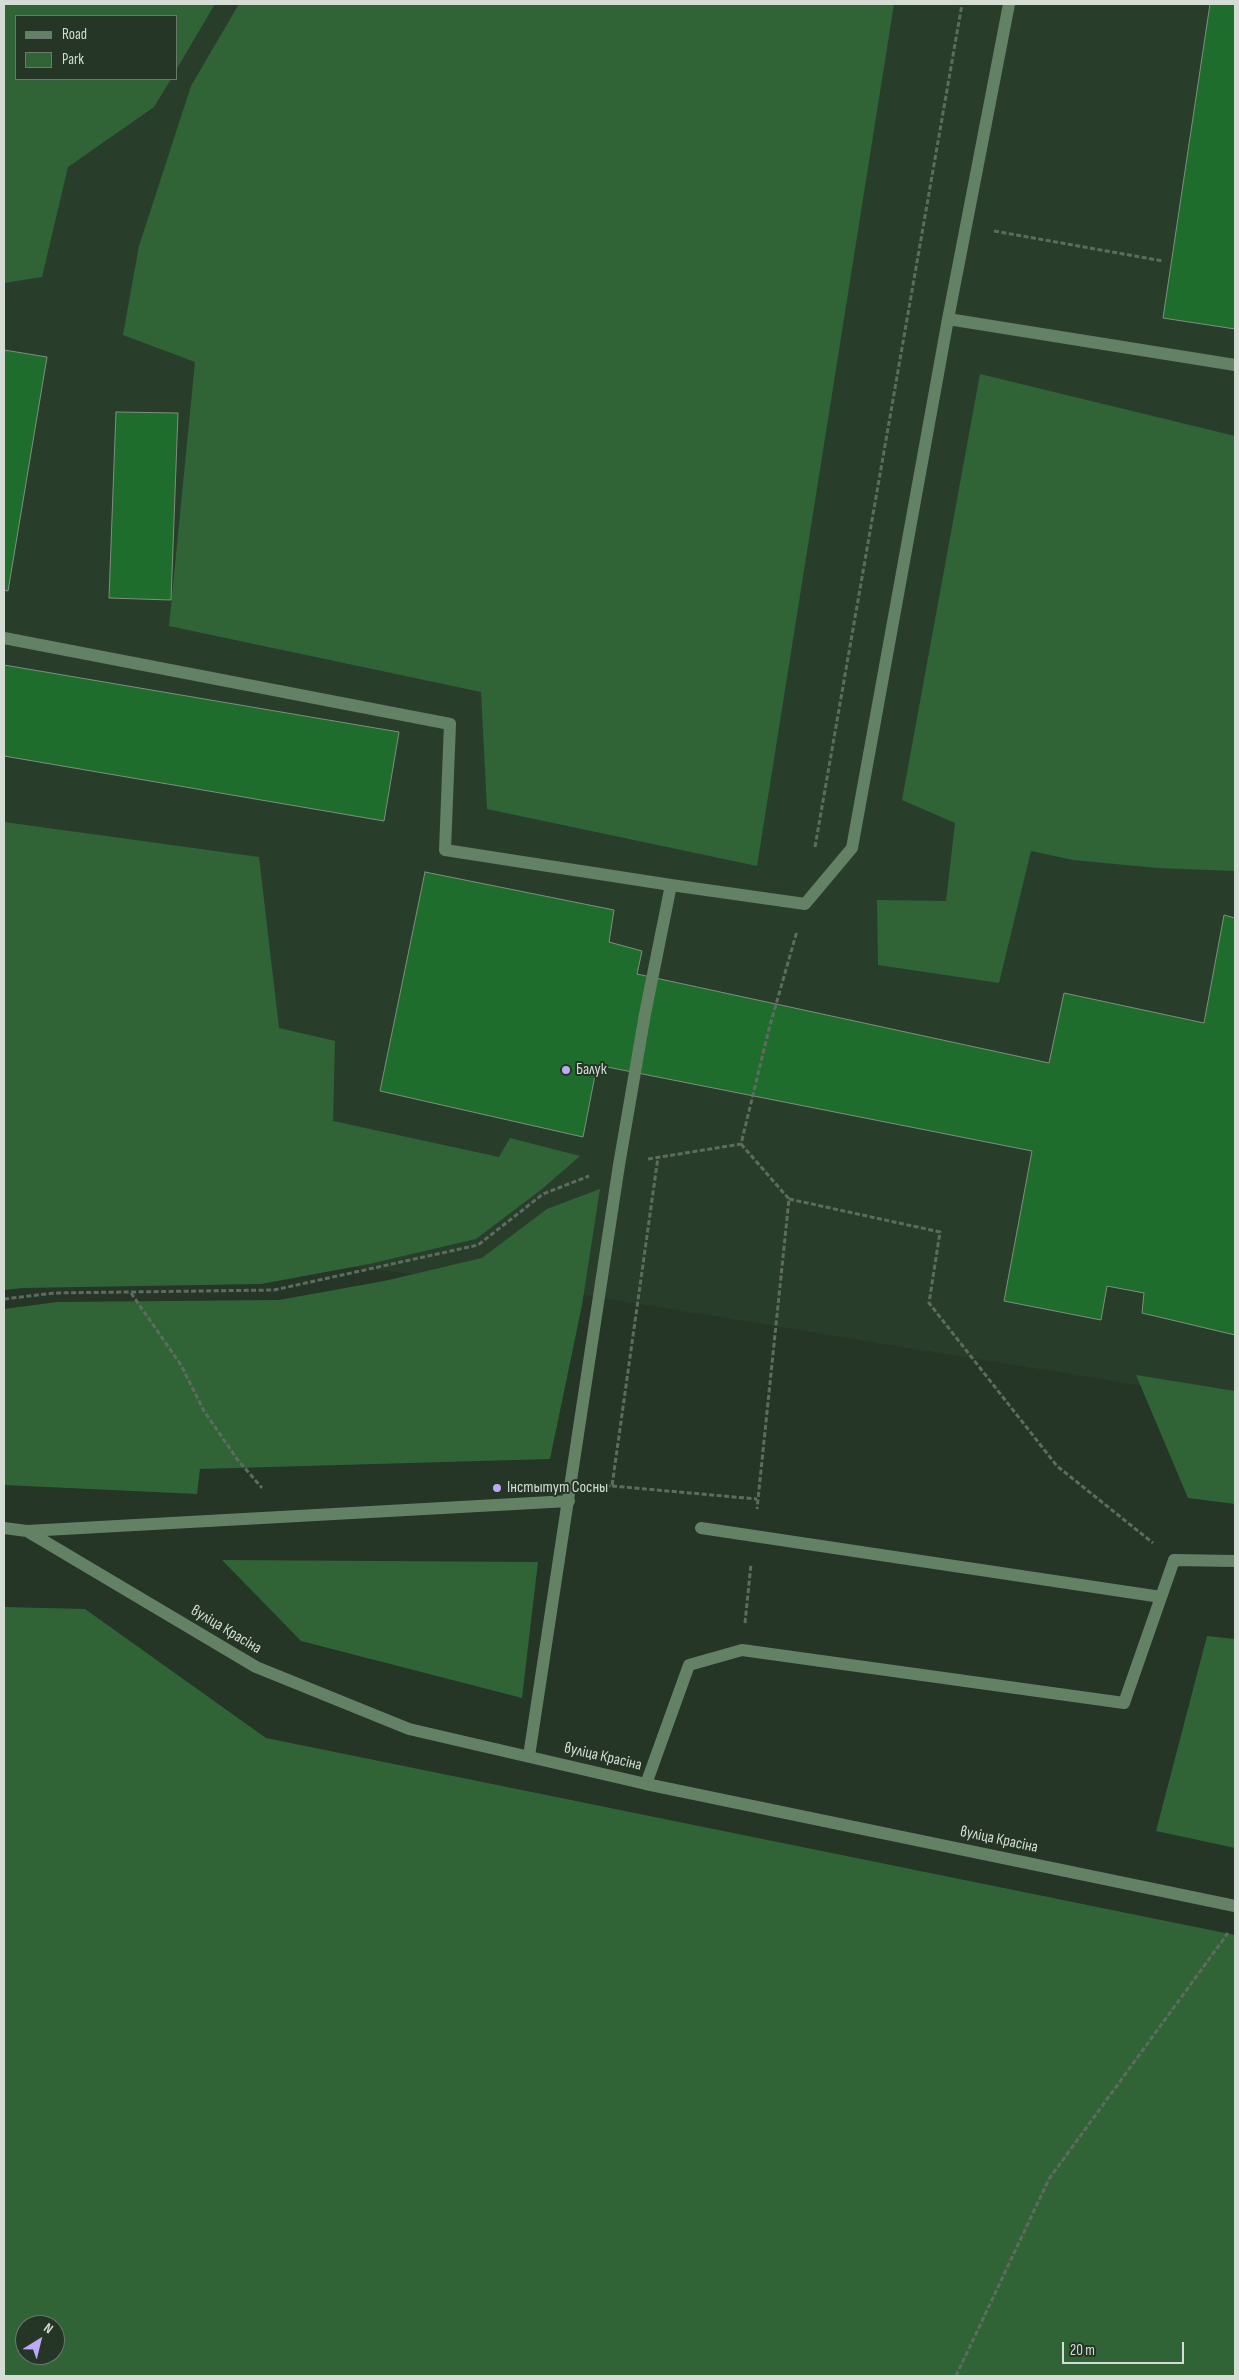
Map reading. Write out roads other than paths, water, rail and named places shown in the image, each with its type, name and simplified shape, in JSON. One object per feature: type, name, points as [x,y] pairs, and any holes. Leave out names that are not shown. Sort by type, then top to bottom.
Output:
[{"type":"street","points":[[4,638],[450,724],[445,850],[805,904],[852,848],[948,319],[1009,4]]},
{"type":"street","points":[[948,319],[1235,365]]},
{"type":"street","points":[[529,1756],[619,1165],[645,1014],[671,885]]},
{"type":"street","points":[[27,1531],[569,1501]]},
{"type":"street","name":"вуліца Красіна","points":[[4,1528],[27,1531],[256,1667],[409,1729],[646,1784],[1235,1906]]},
{"type":"street","points":[[701,1528],[1161,1597]]},
{"type":"street","points":[[646,1784],[689,1665],[742,1650],[1124,1703],[1174,1560],[1235,1561]]},
{"type":"place","name":"Балук","points":[[566,1070]]},
{"type":"place","name":"Інстытут Сосны","points":[[497,1488]]}]
